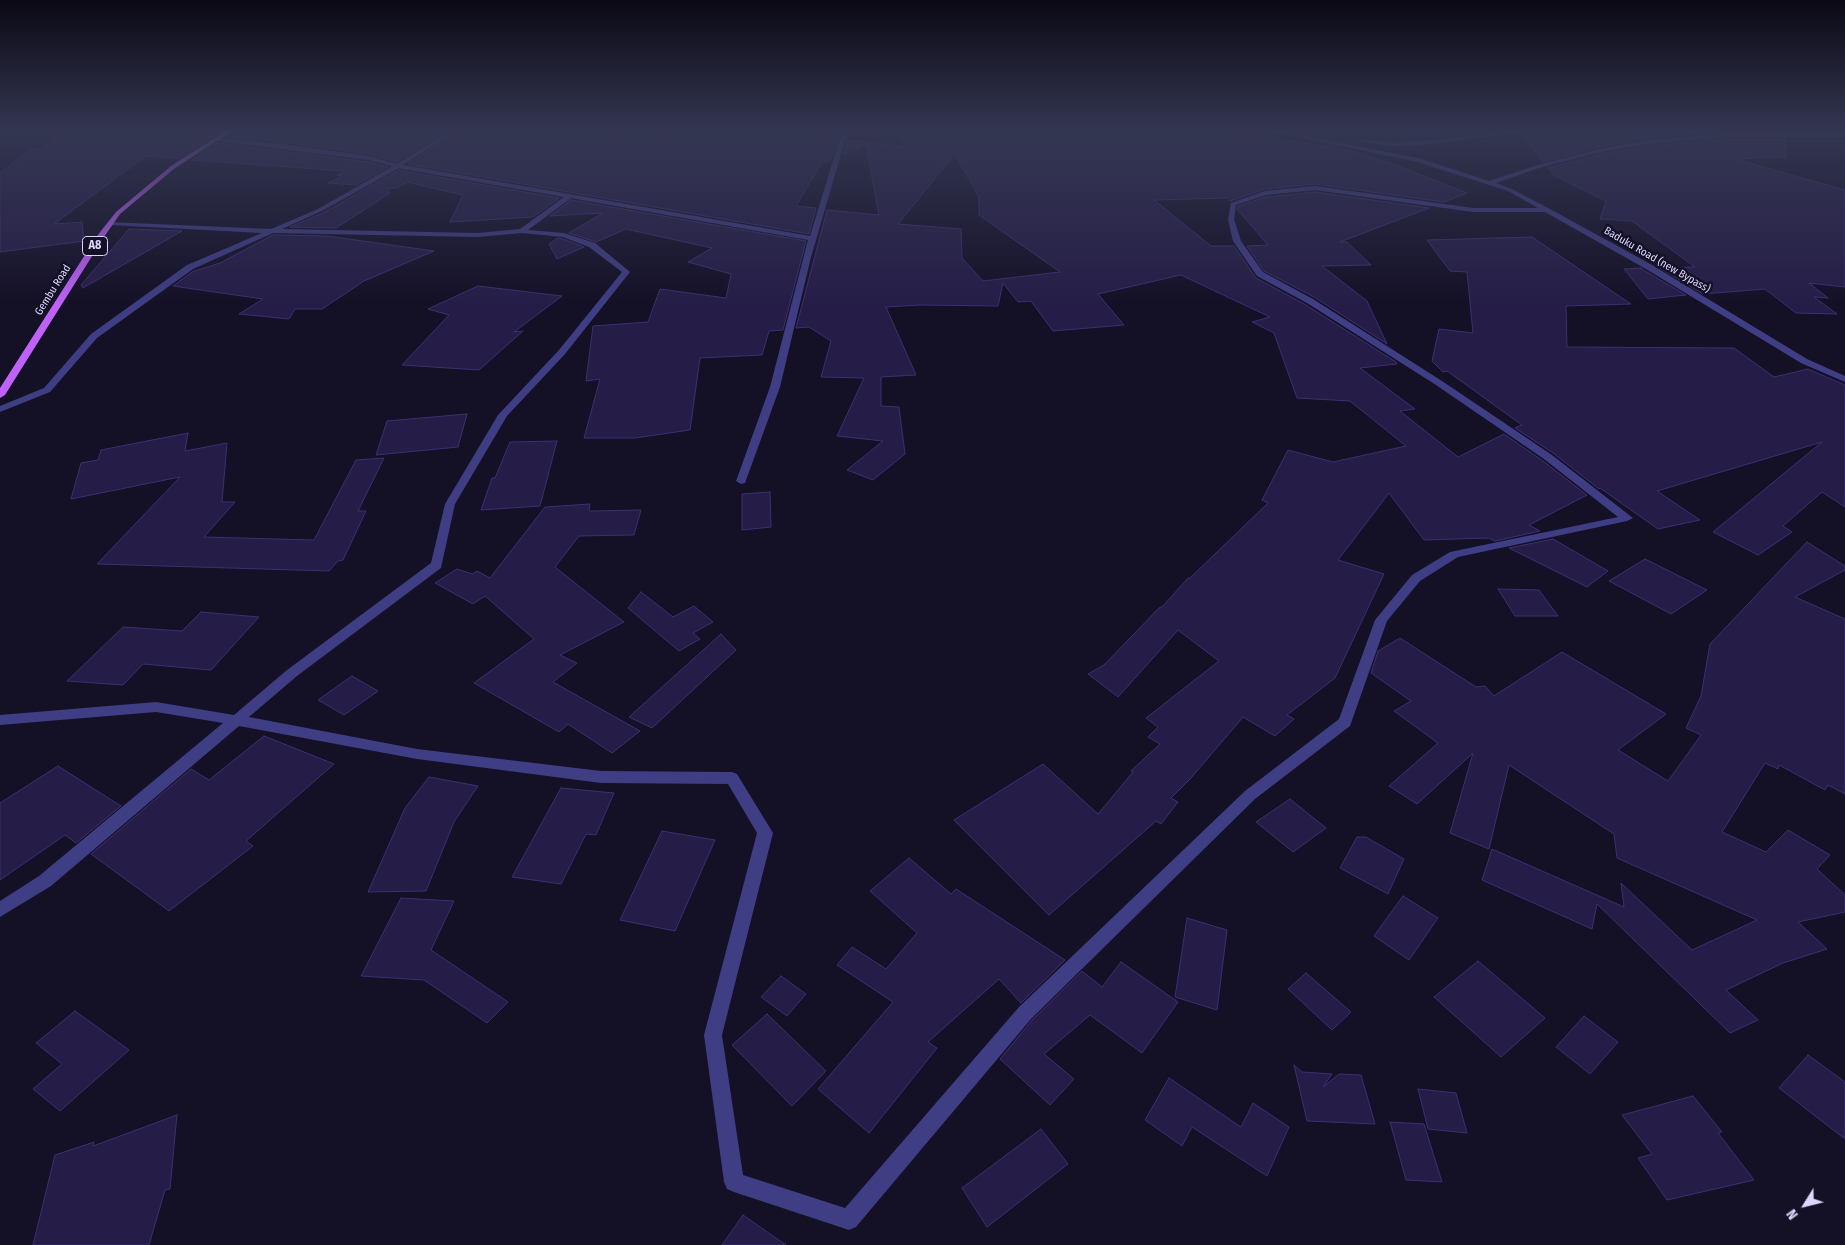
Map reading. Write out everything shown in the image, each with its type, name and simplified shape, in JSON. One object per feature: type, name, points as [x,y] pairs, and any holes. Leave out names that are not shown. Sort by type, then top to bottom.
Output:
[{"type":"main road","name":"Gembu Road","points":[[0,395],[96,244],[124,208],[145,190]]},
{"type":"street","points":[[0,409],[47,390],[94,336],[190,267],[320,210],[355,190]]},
{"type":"street","points":[[537,190],[813,239]]},
{"type":"street","points":[[741,481],[775,387],[827,190]]},
{"type":"street","points":[[0,720],[156,707],[416,754],[601,777],[732,778],[765,833],[713,1035],[734,1182],[850,1220],[1024,1014],[1250,796],[1345,722],[1381,620],[1416,578],[1454,554],[1627,518],[1548,457],[1439,383],[1310,301],[1260,274],[1237,242],[1231,219],[1233,204],[1265,193],[1294,190]]},
{"type":"street","points":[[1328,190],[1473,210],[1548,210]]},
{"type":"street","name":"Baduku Road (new Bypass)","points":[[1510,190],[1649,267],[1804,361],[1845,379]]},
{"type":"street","points":[[522,231],[571,196]]},
{"type":"street","points":[[0,910],[45,882],[292,673],[436,565],[450,504],[503,415],[562,352],[626,272],[592,245],[564,235],[522,231],[478,235],[271,231],[111,223]]},
{"type":"building","points":[[0,190],[100,190],[54,224],[82,222],[84,241],[0,252]]},
{"type":"building","points":[[363,190],[388,190],[390,193],[336,228],[290,227],[323,213]]},
{"type":"building","points":[[442,190],[514,190],[559,198],[533,217],[450,222],[463,195]]},
{"type":"building","points":[[558,190],[805,190],[796,206],[816,208],[809,234]]},
{"type":"building","points":[[874,190],[926,190],[898,224],[961,229],[962,258],[983,281],[1060,272],[979,215],[979,197],[975,190],[1262,190],[1230,201],[1228,198],[1154,200],[1211,246],[1234,246],[1256,278],[1306,305],[1396,362],[1397,364],[1360,368],[1415,409],[1400,411],[1458,457],[1504,434],[1587,495],[1529,525],[1540,531],[1495,541],[1489,538],[1424,540],[1389,493],[1338,560],[1384,574],[1335,678],[1287,715],[1294,719],[1275,736],[1243,717],[1191,778],[1171,798],[1178,802],[1161,824],[1156,821],[1049,915],[954,820],[1043,764],[1098,814],[1133,772],[1131,771],[1160,744],[1148,737],[1158,727],[1146,718],[1219,661],[1178,630],[1118,697],[1088,674],[1104,665],[1188,578],[1268,503],[1262,500],[1288,450],[1333,462],[1406,446],[1350,401],[1297,398],[1274,333],[1252,322],[1270,317],[1181,275],[1098,294],[1124,325],[1053,331],[1031,301],[1018,302],[1003,283],[998,306],[920,305],[886,307],[916,375],[881,377],[881,406],[899,407],[905,454],[873,480],[847,470],[883,441],[837,436],[864,378],[821,377],[831,341],[809,327],[796,328],[827,210],[879,215]]},
{"type":"building","points":[[1359,190],[1460,190],[1467,193],[1444,202]]},
{"type":"building","points":[[1584,190],[1845,190],[1845,287],[1809,283],[1828,298],[1814,297],[1837,314],[1796,313],[1765,289],[1703,294],[1660,268],[1695,267],[1632,221],[1600,219],[1606,201]]},
{"type":"building","points":[[1315,192],[1429,208],[1340,242],[1347,242],[1371,265],[1322,266],[1367,301],[1387,344],[1314,297],[1264,271],[1247,246],[1268,245],[1237,209],[1238,206],[1266,197]]},
{"type":"building","points":[[571,200],[806,241],[783,330],[769,331],[762,355],[700,358],[690,430],[635,438],[584,438],[600,379],[586,381],[593,326],[648,322],[660,289],[726,298],[731,274],[688,262],[712,248],[626,229],[596,242],[569,233],[603,213],[550,216]]},
{"type":"building","points":[[129,229],[182,231],[83,288],[81,285]]},
{"type":"building","points":[[273,235],[327,236],[434,251],[364,281],[322,309],[295,309],[289,319],[239,314],[263,299],[173,286],[192,272],[220,263]]},
{"type":"building","points":[[1532,237],[1631,304],[1566,306],[1567,347],[1734,348],[1774,377],[1808,369],[1845,385],[1845,507],[1822,492],[1783,526],[1792,532],[1758,555],[1713,532],[1822,442],[1657,491],[1700,520],[1658,529],[1599,489],[1553,453],[1515,428],[1522,425],[1447,371],[1443,372],[1432,361],[1439,329],[1473,333],[1467,272],[1450,271],[1427,240]]},
{"type":"building","points":[[558,238],[584,247],[557,259],[549,244]]},
{"type":"building","points":[[1641,268],[1686,295],[1648,299],[1624,269]]},
{"type":"building","points":[[478,286],[562,296],[514,332],[523,331],[479,370],[402,365],[449,315],[428,309]]},
{"type":"building","points":[[467,414],[458,447],[376,455],[387,421]]},
{"type":"building","points":[[188,433],[185,451],[227,443],[222,502],[235,502],[204,537],[314,540],[356,460],[384,458],[358,511],[366,511],[343,560],[338,561],[329,571],[97,564],[180,477],[71,499],[81,463],[98,460],[101,450]]},
{"type":"building","points":[[557,441],[540,506],[481,510],[492,478],[495,478],[510,442]]},
{"type":"building","points":[[770,492],[771,527],[742,530],[742,494]]},
{"type":"building","points":[[590,504],[589,511],[641,510],[634,535],[579,536],[555,567],[624,622],[560,655],[577,663],[553,682],[640,731],[612,753],[568,724],[559,732],[474,683],[534,639],[485,596],[473,604],[435,583],[457,569],[472,574],[477,571],[490,578],[545,507]]},
{"type":"building","points":[[1553,539],[1608,571],[1587,587],[1509,548]]},
{"type":"building","points":[[1807,542],[1845,566],[1845,570],[1795,597],[1845,619],[1845,794],[1828,785],[1825,790],[1779,765],[1778,769],[1765,763],[1722,832],[1766,852],[1788,830],[1830,855],[1817,869],[1845,895],[1845,912],[1798,922],[1827,949],[1783,963],[1726,990],[1758,1020],[1730,1033],[1597,904],[1592,929],[1482,880],[1492,849],[1624,907],[1621,883],[1692,950],[1757,920],[1617,858],[1614,834],[1509,765],[1489,849],[1450,833],[1473,753],[1417,804],[1389,786],[1438,743],[1394,711],[1411,701],[1371,673],[1378,651],[1400,638],[1476,687],[1485,686],[1494,696],[1562,652],[1666,714],[1618,750],[1668,781],[1701,735],[1686,728],[1701,696],[1710,644]]},
{"type":"building","points":[[1645,559],[1707,590],[1671,614],[1609,581]]},
{"type":"building","points":[[1498,589],[1539,590],[1558,616],[1515,616]]},
{"type":"building","points":[[641,592],[673,617],[694,606],[713,622],[693,633],[700,639],[679,651],[628,608]]},
{"type":"building","points":[[201,612],[259,617],[211,670],[143,664],[123,685],[67,681],[123,627],[182,631]]},
{"type":"building","points":[[721,634],[736,650],[652,728],[629,717]]},
{"type":"building","points":[[352,676],[378,691],[344,715],[318,700]]},
{"type":"building","points":[[264,736],[334,764],[246,841],[253,846],[169,911],[91,854],[191,769],[209,780]]},
{"type":"building","points":[[58,766],[121,806],[76,843],[65,835],[0,880],[0,803]]},
{"type":"building","points":[[429,777],[478,786],[454,822],[426,891],[368,892],[405,808]]},
{"type":"building","points":[[561,788],[614,793],[596,835],[586,834],[561,884],[512,877]]},
{"type":"building","points":[[1290,799],[1326,828],[1293,852],[1256,822]]},
{"type":"building","points":[[662,831],[715,840],[675,931],[620,920]]},
{"type":"building","points":[[1357,837],[1366,837],[1404,859],[1388,894],[1340,868]]},
{"type":"building","points":[[909,858],[951,894],[956,889],[1065,960],[1021,1003],[999,979],[928,1042],[937,1048],[869,1133],[818,1089],[893,1002],[837,965],[852,947],[886,969],[917,933],[870,891]]},
{"type":"building","points":[[1403,896],[1438,918],[1409,960],[1374,936]]},
{"type":"building","points":[[401,898],[454,901],[431,950],[508,1002],[487,1023],[424,980],[361,976]]},
{"type":"building","points":[[1187,918],[1227,930],[1217,1010],[1175,997]]},
{"type":"building","points":[[1478,961],[1545,1018],[1501,1057],[1434,997]]},
{"type":"building","points":[[1121,962],[1178,1002],[1142,1053],[1090,1015],[1044,1054],[1074,1079],[1050,1105],[1000,1059],[1032,1020],[1082,971],[1102,987]]},
{"type":"building","points":[[1306,973],[1351,1012],[1332,1030],[1288,989]]},
{"type":"building","points":[[781,976],[806,994],[787,1016],[761,997]]},
{"type":"building","points":[[75,1011],[129,1050],[60,1111],[33,1089],[62,1064],[36,1043]]},
{"type":"building","points":[[767,1014],[826,1071],[792,1106],[732,1045]]},
{"type":"building","points":[[1584,1016],[1618,1042],[1590,1074],[1556,1047]]},
{"type":"building","points":[[1808,1055],[1845,1082],[1845,1139],[1779,1088]]},
{"type":"building","points":[[1294,1065],[1302,1072],[1332,1074],[1323,1087],[1339,1074],[1361,1075],[1375,1124],[1307,1121]]},
{"type":"building","points":[[1169,1078],[1241,1127],[1253,1103],[1289,1127],[1267,1176],[1192,1127],[1182,1146],[1145,1120]]},
{"type":"building","points":[[1418,1089],[1456,1093],[1467,1133],[1428,1129]]},
{"type":"building","points":[[1693,1096],[1722,1132],[1718,1133],[1754,1180],[1667,1200],[1638,1158],[1652,1154],[1622,1115]]},
{"type":"building","points":[[177,1115],[170,1189],[165,1190],[149,1245],[33,1245],[55,1155],[94,1142],[93,1146]]},
{"type":"building","points":[[1390,1122],[1424,1124],[1442,1182],[1406,1180]]},
{"type":"building","points":[[1041,1129],[1068,1164],[987,1227],[962,1188]]},
{"type":"building","points":[[743,1215],[786,1245],[722,1245]]}]
